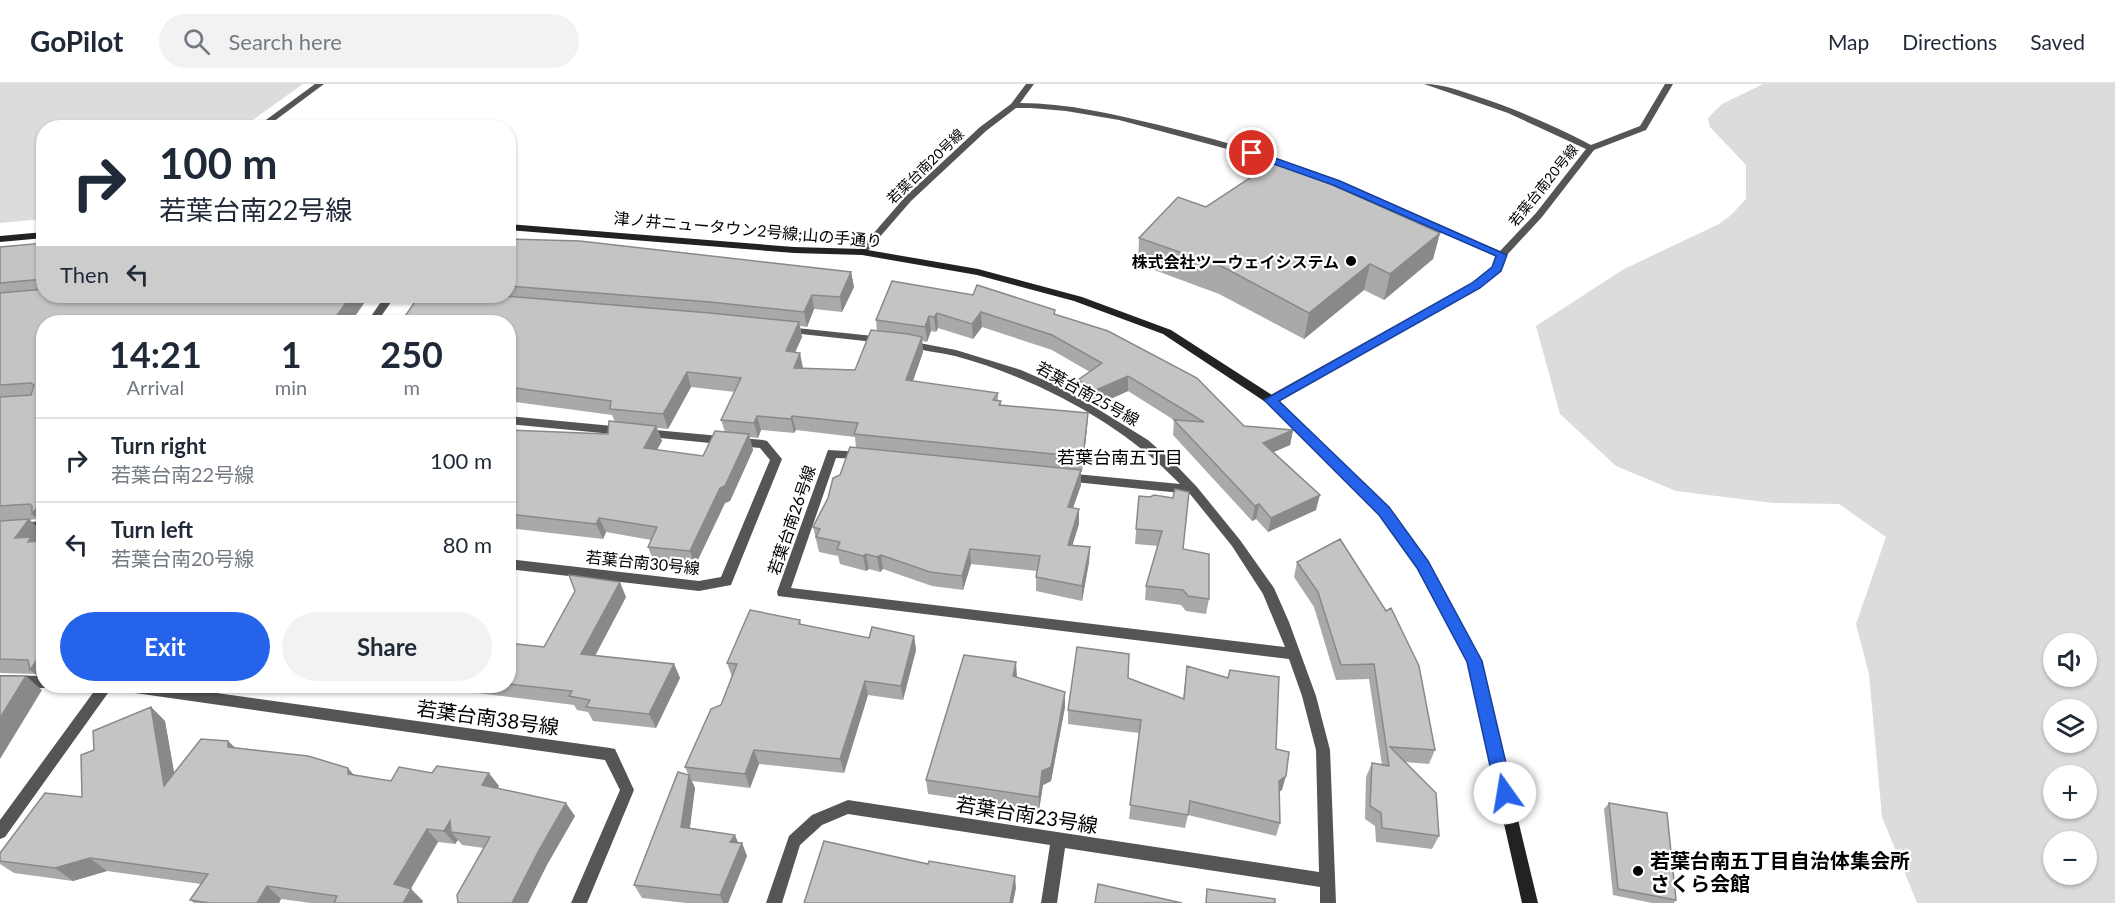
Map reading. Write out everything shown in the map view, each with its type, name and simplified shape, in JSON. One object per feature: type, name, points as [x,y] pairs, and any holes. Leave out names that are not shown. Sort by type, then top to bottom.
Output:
[{"type":"street","points":[[270,120],[320,84]]},
{"type":"street","name":"若葉台南20号線","points":[[862,252],[908,199],[983,129],[1014,105],[1030,84]]},
{"type":"street","name":"若葉台南20号線","points":[[1271,400],[1476,285],[1497,269],[1502,255],[1539,215],[1591,148],[1556,129],[1466,91],[1428,84]]},
{"type":"street","points":[[1591,148],[1643,128],[1669,84]]},
{"type":"street","points":[[1014,105],[1038,105],[1120,118],[1270,158],[1336,183],[1502,255]]},
{"type":"street","name":"津ノ井ニュータウン2号線;山の手通り","points":[[516,229],[794,250],[862,252],[978,272],[1078,299],[1167,332],[1271,400],[1384,511],[1423,564],[1474,661],[1530,903]]},
{"type":"street","points":[[0,239],[36,236]]},
{"type":"street","name":"若葉台南25号線","points":[[771,328],[910,344],[956,353],[1017,373],[1056,390],[1144,443],[1193,490],[1236,543],[1269,592],[1309,696],[1323,750],[1328,903]]},
{"type":"street","name":"若葉台南30号線","points":[[516,421],[763,444],[776,459],[726,581],[699,586],[516,565]]},
{"type":"street","name":"若葉台南26号線","points":[[879,458],[832,453],[783,592],[1293,654]]},
{"type":"street","points":[[1053,476],[1193,490]]},
{"type":"street","points":[[0,529],[36,527]]},
{"type":"street","points":[[0,681],[36,682]]},
{"type":"street","points":[[0,832],[101,693]]},
{"type":"street","name":"若葉台南38号線","points":[[178,693],[610,754],[627,790],[579,903]]},
{"type":"street","name":"若葉台南23号線","points":[[774,903],[794,841],[817,820],[848,807],[1327,881]]},
{"type":"street","points":[[1049,903],[1059,840]]},
{"type":"shaded area","points":[[0,84],[303,84],[253,120],[36,120],[36,220],[0,223]]},
{"type":"shaded area","points":[[1763,84],[2115,84],[2115,903],[1917,903],[1882,817],[1869,674],[1856,624],[1886,537],[1839,504],[1773,503],[1676,491],[1616,466],[1560,414],[1536,326],[1624,269],[1719,224],[1746,199],[1746,165],[1710,127],[1708,118],[1722,104]]},
{"type":"building","name":"株式会社ツーウェイシステム","points":[[1277,160],[1440,233],[1390,274],[1370,264],[1309,313],[1223,267],[1139,238],[1178,197],[1206,207]]},
{"type":"building","points":[[516,239],[580,241],[851,272],[840,297],[812,295],[804,312],[516,287]]},
{"type":"building","points":[[36,244],[36,280],[0,283],[0,247]]},
{"type":"building","points":[[892,281],[973,295],[977,285],[1055,310],[1054,314],[1108,331],[1197,378],[1244,426],[1293,430],[1263,443],[1320,495],[1271,518],[1259,504],[1255,506],[1174,420],[1204,422],[1128,376],[1096,390],[1078,380],[1102,363],[1052,335],[981,312],[972,324],[937,313],[934,317],[929,316],[925,327],[876,320]]},
{"type":"building","points":[[36,290],[36,303],[346,303],[337,315],[36,315],[36,509],[32,514],[30,504],[0,506],[0,397],[31,395],[34,385],[31,383],[0,385],[0,293]]},
{"type":"building","points":[[516,297],[799,322],[786,351],[800,353],[794,368],[855,370],[871,330],[908,334],[922,337],[906,380],[998,393],[993,400],[1001,401],[999,405],[1088,413],[1083,457],[854,434],[858,423],[792,416],[791,419],[757,416],[754,423],[721,420],[741,378],[687,372],[663,414],[610,409],[611,401],[516,388],[516,315],[406,315],[414,303],[516,303]]},
{"type":"building","points":[[609,421],[656,426],[644,448],[703,456],[715,431],[749,434],[725,486],[720,488],[690,551],[648,547],[657,527],[599,518],[596,524],[516,515],[516,430],[608,434]]},
{"type":"building","points":[[850,447],[1081,470],[1068,507],[1079,509],[1068,545],[1090,547],[1082,586],[1036,577],[1040,556],[970,549],[962,576],[930,572],[881,555],[877,557],[866,554],[863,556],[837,549],[840,542],[816,537],[820,529],[813,527],[828,498],[833,478],[840,475]]},
{"type":"building","points":[[1175,489],[1189,492],[1183,549],[1209,554],[1209,599],[1188,596],[1183,590],[1146,586],[1162,531],[1136,529],[1139,496],[1154,495],[1173,498]]},
{"type":"building","points":[[29,519],[15,538],[31,537],[28,542],[36,542],[36,661],[30,670],[28,660],[0,659],[0,521]]},
{"type":"building","points":[[1340,539],[1386,611],[1391,608],[1419,666],[1435,750],[1390,747],[1436,793],[1439,836],[1382,828],[1381,813],[1370,806],[1372,763],[1389,766],[1374,664],[1341,665],[1318,592],[1297,562]]},
{"type":"building","points":[[569,575],[620,582],[581,654],[674,664],[649,714],[586,707],[590,700],[569,696],[572,691],[516,685],[516,644],[544,647],[575,591]]},
{"type":"building","points":[[750,610],[800,620],[799,624],[869,638],[872,627],[914,636],[901,686],[865,681],[840,759],[754,750],[745,774],[685,767],[711,709],[721,705],[737,664],[727,663]]},
{"type":"building","points":[[1077,647],[1129,654],[1128,678],[1184,699],[1187,666],[1228,678],[1230,670],[1279,677],[1276,749],[1289,752],[1286,776],[1279,781],[1280,823],[1190,801],[1188,815],[1130,805],[1141,720],[1068,710]]},
{"type":"building","points":[[964,655],[1016,662],[1013,676],[1065,692],[1051,767],[1042,771],[1039,797],[926,780]]},
{"type":"building","points":[[0,676],[26,676],[0,718]]},
{"type":"building","points":[[151,707],[164,786],[201,739],[228,741],[228,747],[308,756],[348,768],[348,774],[391,781],[399,767],[432,773],[437,766],[489,773],[482,785],[566,803],[512,903],[458,903],[457,895],[490,837],[451,832],[450,821],[444,831],[427,829],[394,884],[411,889],[403,903],[334,903],[337,896],[267,886],[257,903],[209,903],[190,900],[208,874],[90,858],[55,868],[0,861],[0,853],[45,793],[82,797],[81,755],[94,750],[93,731]]},
{"type":"building","points":[[678,772],[689,775],[681,827],[735,835],[730,842],[742,843],[720,895],[634,885]]},
{"type":"building","name":"若葉台南五丁目自治体集会所 さくら会館","points":[[1609,803],[1667,813],[1676,900],[1618,889]]},
{"type":"building","points":[[824,841],[928,864],[929,861],[1015,876],[1010,903],[804,903]]},
{"type":"building","points":[[1098,884],[1182,903],[1095,903]]},
{"type":"building","points":[[1207,889],[1275,899],[1275,903],[1206,903]]},
{"type":"place","name":"株式会社ツーウェイシステム","points":[[1351,261]]},
{"type":"place","name":"若葉台南五丁目自治体集会所 さくら会館","points":[[1638,871]]},
{"type":"district","name":"若葉台南五丁目","points":[[1120,457]]},
{"type":"route","points":[[1252,153],[1336,183],[1502,255],[1497,269],[1476,285],[1271,400],[1384,511],[1423,564],[1474,661],[1505,793]]}]
